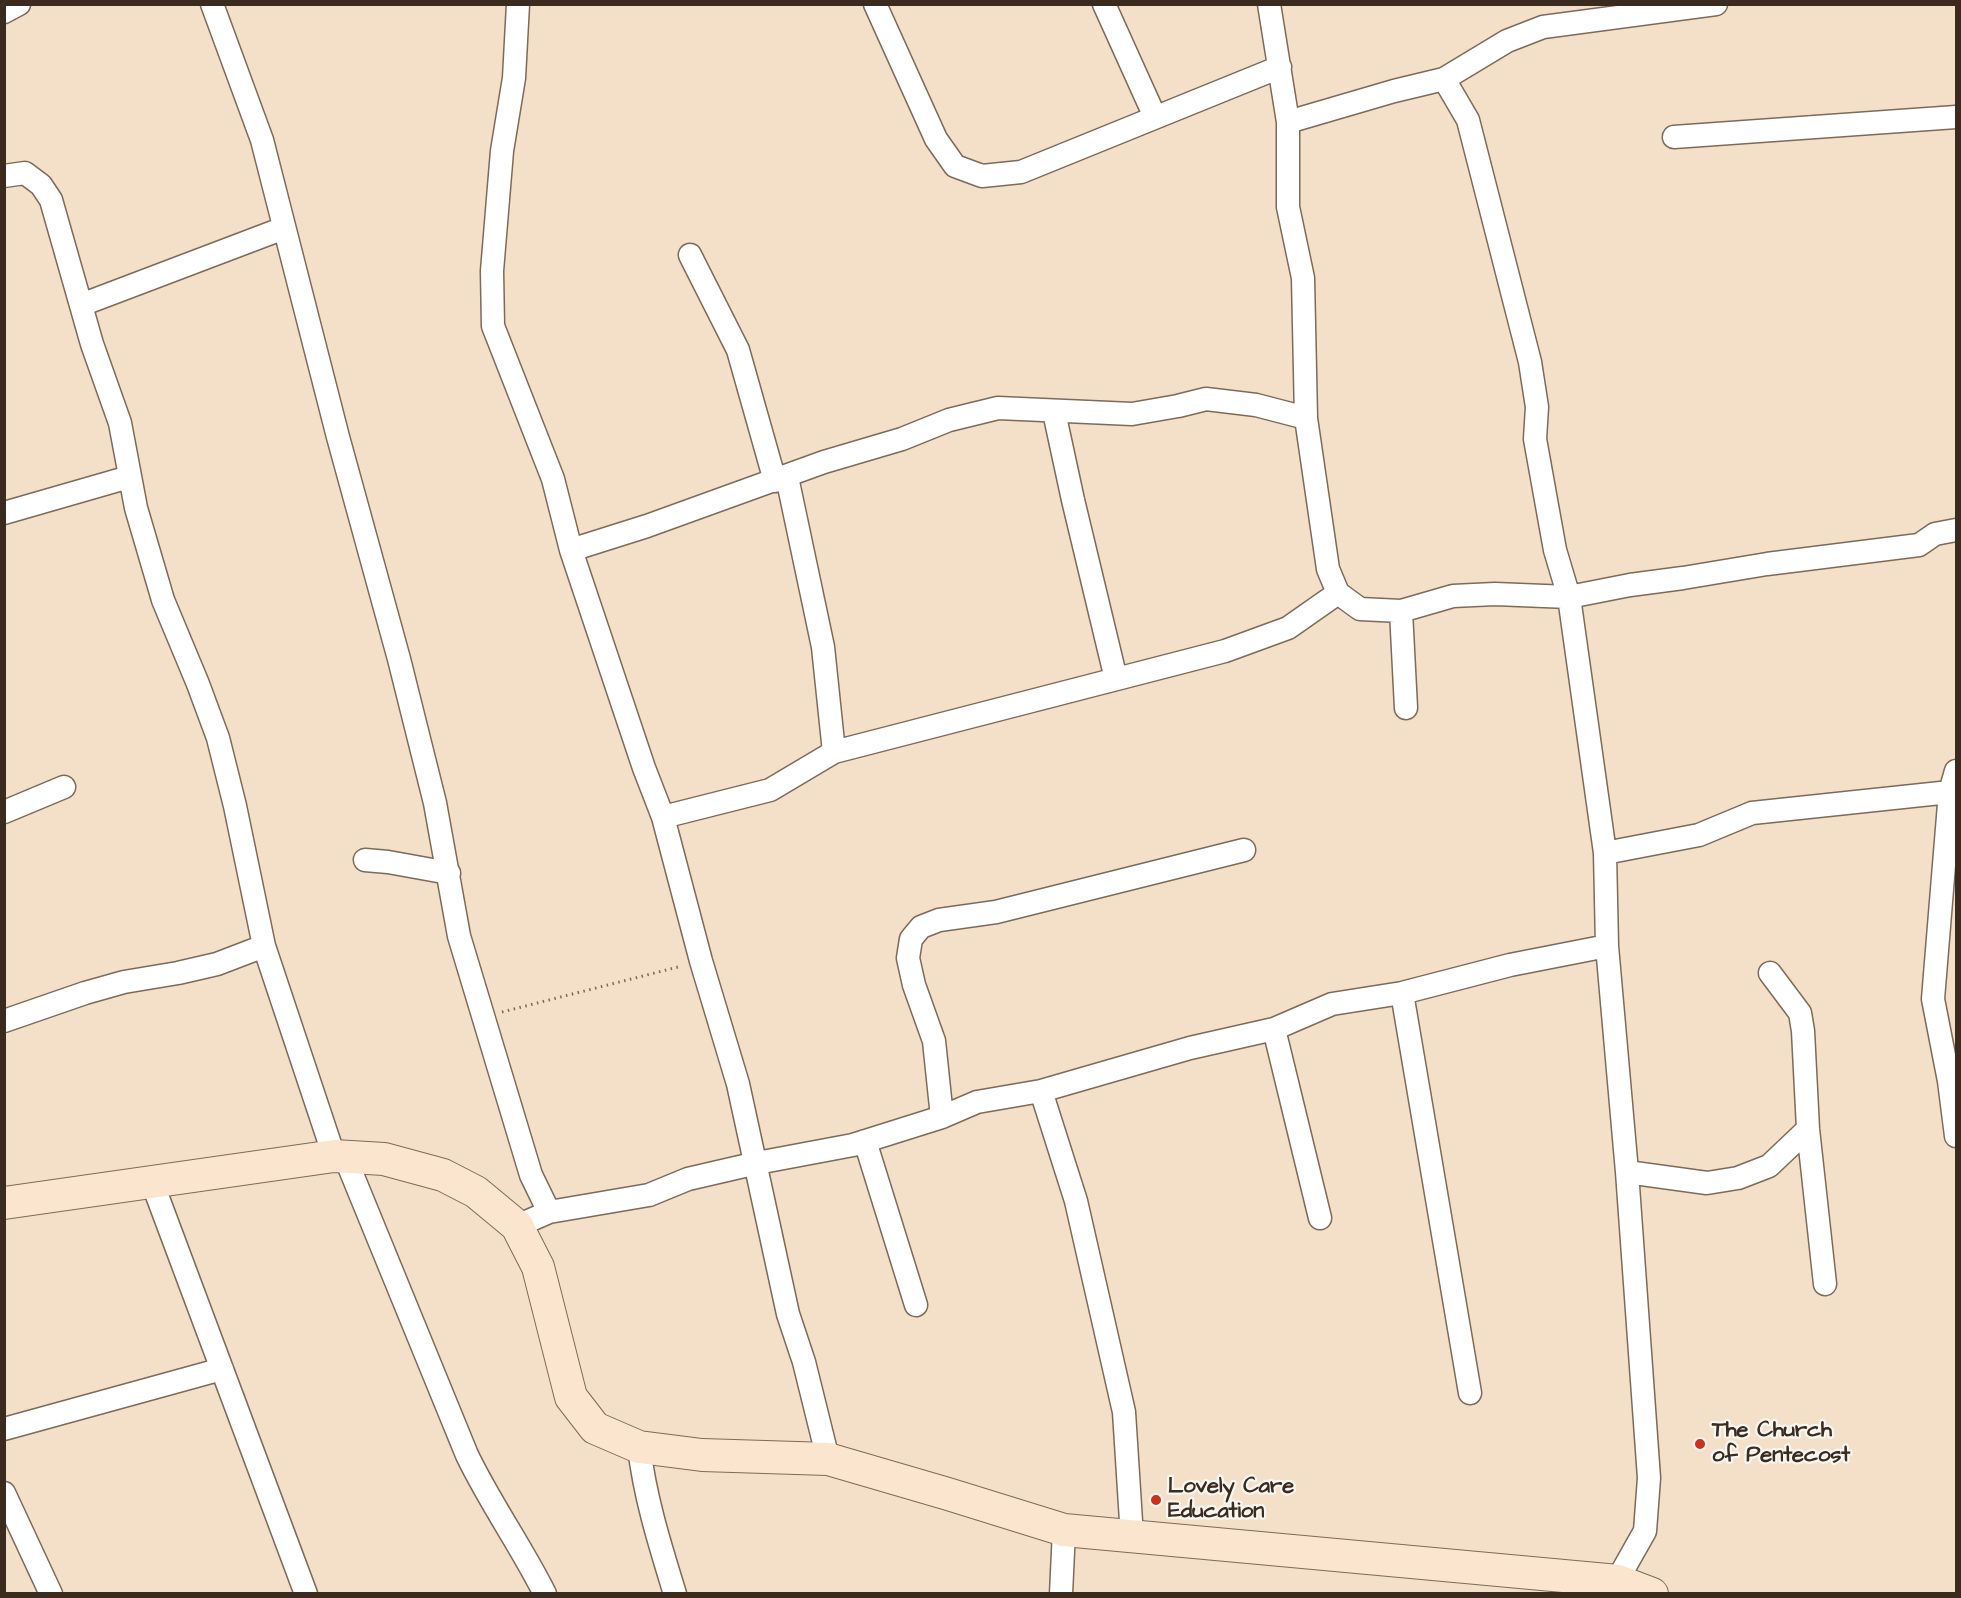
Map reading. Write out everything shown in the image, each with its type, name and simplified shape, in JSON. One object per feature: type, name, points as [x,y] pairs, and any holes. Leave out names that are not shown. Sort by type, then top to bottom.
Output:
[{"type":"street","points":[[4,12],[19,4]]},
{"type":"street","points":[[212,4],[262,140],[435,804],[459,936],[531,1175],[549,1212]]},
{"type":"street","points":[[518,4],[514,78],[502,151],[492,271],[493,326],[553,479],[571,550],[663,818],[701,961],[738,1084],[788,1314],[804,1362],[828,1459]]},
{"type":"street","points":[[874,4],[936,139],[955,166],[982,176],[1021,172],[1280,67]]},
{"type":"street","points":[[1104,4],[1155,117]]},
{"type":"street","points":[[1269,4],[1288,122],[1288,207],[1303,278],[1306,418],[1328,568],[1338,593],[1360,609],[1401,611],[1453,596],[1495,594],[1569,597],[1630,585],[1767,564],[1919,545],[1935,534],[1956,530]]},
{"type":"street","points":[[1288,122],[1444,79],[1507,41],[1543,27],[1716,4]]},
{"type":"street","points":[[1444,79],[1468,120],[1500,247],[1520,315],[1530,362],[1537,407],[1534,439],[1555,550],[1569,597],[1605,853],[1607,946],[1627,1172],[1649,1478],[1645,1531],[1614,1587]]},
{"type":"street","points":[[1674,137],[1956,117]]},
{"type":"street","points":[[4,176],[25,174],[41,185],[51,200],[81,305],[120,423],[136,508],[163,600],[218,738],[235,806],[264,946],[339,1157],[481,1485],[528,1559],[545,1593]]},
{"type":"street","points":[[81,305],[284,228]]},
{"type":"street","points":[[690,255],[738,350],[781,479],[823,647],[834,753]]},
{"type":"street","points":[[571,550],[647,526],[824,462],[902,439],[949,420],[998,408],[1131,414],[1206,399],[1256,405],[1306,418]]},
{"type":"street","points":[[1054,412],[1072,500],[1116,679]]},
{"type":"street","points":[[4,513],[129,477]]},
{"type":"street","points":[[663,818],[770,790],[834,753],[1225,651],[1288,628],[1338,593]]},
{"type":"street","points":[[1401,611],[1406,708]]},
{"type":"street","points":[[1605,853],[1699,835],[1752,813],[1953,782],[1952,846],[1933,999],[1953,1080],[1956,1136]]},
{"type":"street","points":[[4,812],[64,787]]},
{"type":"street","points":[[942,1117],[934,1041],[914,985],[908,958],[911,939],[921,927],[939,920],[996,912],[1244,850]]},
{"type":"street","points":[[365,860],[412,865],[449,873]]},
{"type":"street","points":[[4,1022],[85,993],[124,982],[178,974],[218,964],[264,946]]},
{"type":"street","points":[[517,1226],[549,1212],[649,1195],[688,1179],[853,1145],[942,1117],[977,1102],[1041,1090],[1190,1048],[1275,1029],[1332,1004],[1402,993],[1510,964],[1607,946]]},
{"type":"street","points":[[1770,973],[1800,1013],[1808,1129],[1825,1284]]},
{"type":"street","points":[[1402,993],[1470,1394]]},
{"type":"street","points":[[1275,1029],[1320,1218]]},
{"type":"street","points":[[1041,1090],[1076,1201],[1124,1412],[1132,1537]]},
{"type":"street","points":[[1627,1172],[1707,1183],[1738,1178],[1769,1166],[1808,1129]]},
{"type":"street","points":[[865,1141],[916,1305]]},
{"type":"street","points":[[4,1203],[339,1157],[384,1160],[443,1175],[476,1192],[517,1226],[538,1267],[571,1397],[595,1428],[639,1448],[702,1455],[828,1459],[1064,1530],[1614,1587],[1652,1593]]},
{"type":"street","points":[[152,1182],[306,1593]]},
{"type":"street","points":[[4,1429],[222,1369]]},
{"type":"street","points":[[639,1448],[642,1478],[675,1593]]},
{"type":"street","points":[[4,1493],[51,1593]]},
{"type":"street","points":[[1062,1593],[1064,1530]]},
{"type":"path","points":[[484,1017],[701,961]]},
{"type":"place","name":"The Church of Pentecost","points":[[1700,1444]]},
{"type":"place","name":"Lovely Care Education","points":[[1156,1500]]}]
